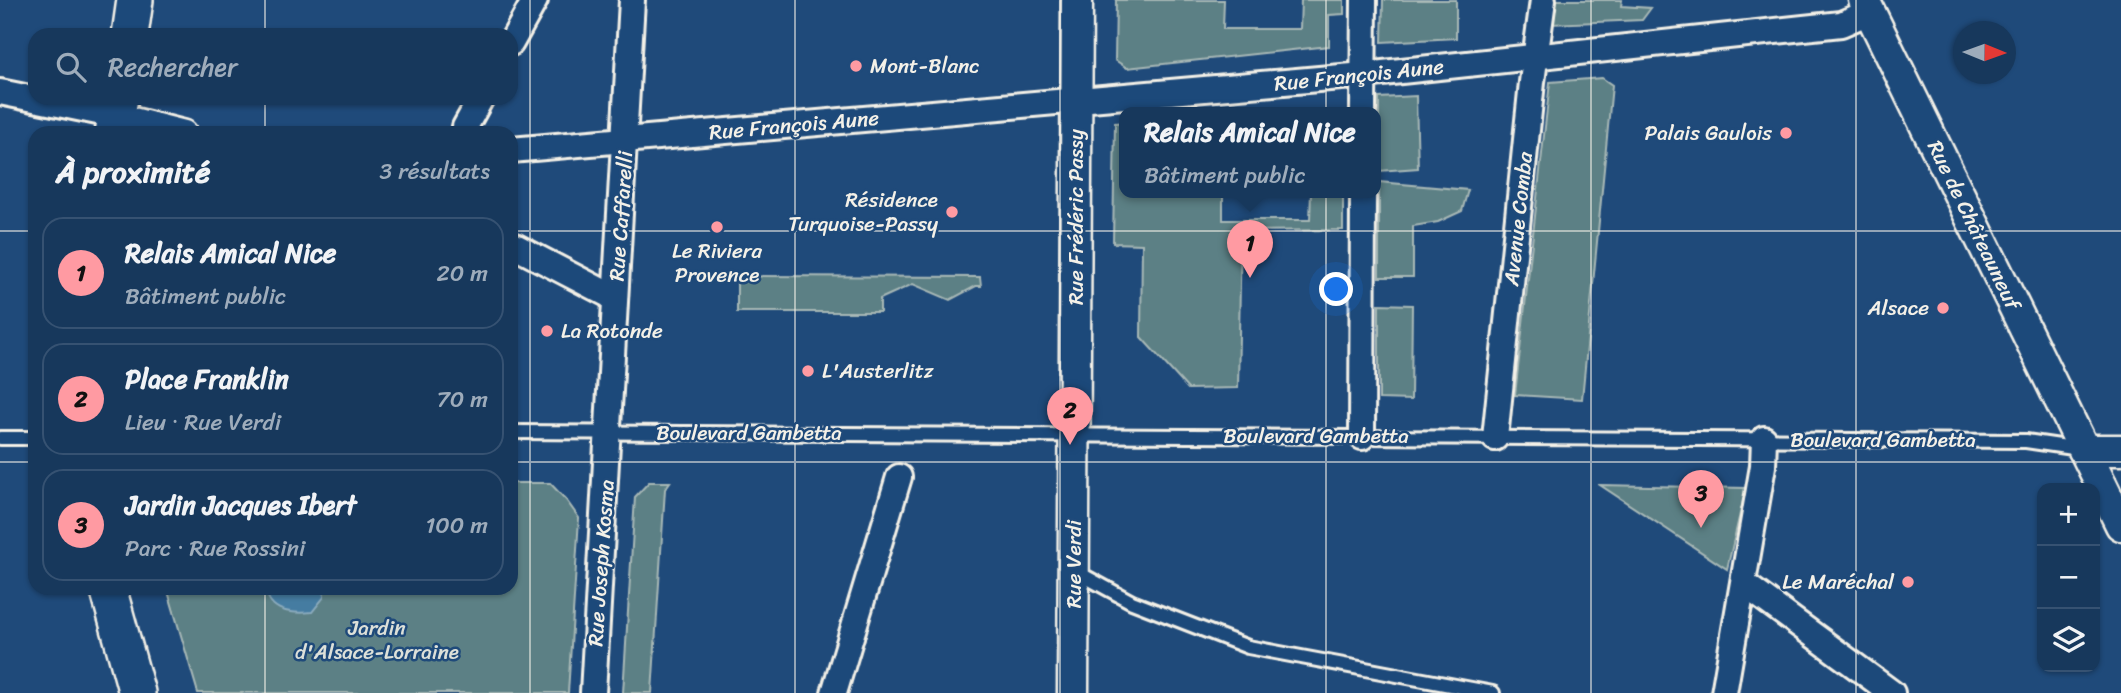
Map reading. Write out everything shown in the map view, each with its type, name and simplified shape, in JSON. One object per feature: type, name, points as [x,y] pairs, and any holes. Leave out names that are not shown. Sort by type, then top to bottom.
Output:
[{"type":"main road","points":[[131,28],[135,0]]},
{"type":"main road","points":[[110,595],[137,693]]},
{"type":"street","points":[[518,30],[535,0]]},
{"type":"street","name":"Rue Caffarelli","points":[[609,432],[632,0]]},
{"type":"street","name":"Rue Frédéric Passy","points":[[1074,435],[1077,0]]},
{"type":"street","points":[[1363,107],[1364,0]]},
{"type":"street","name":"Avenue Comba","points":[[1495,438],[1543,0]]},
{"type":"street","name":"Rue François Aune","points":[[518,149],[1363,75],[1841,24],[1866,6]]},
{"type":"street","name":"Rue de Châteauneuf","points":[[1866,6],[2121,525]]},
{"type":"street","points":[[0,92],[28,98]]},
{"type":"street","points":[[63,105],[156,126]]},
{"type":"street","points":[[466,126],[477,105]]},
{"type":"street","points":[[1362,437],[1363,198]]},
{"type":"street","points":[[518,248],[615,298]]},
{"type":"street","name":"Rue Joseph Kosma","points":[[593,693],[609,432]]},
{"type":"street","name":"Rue Verdi","points":[[1073,693],[1074,435]]},
{"type":"street","points":[[1724,693],[1763,466],[1764,439]]},
{"type":"street","name":"Boulevard Gambetta","points":[[2084,450],[2121,450]]},
{"type":"street","points":[[834,693],[899,477]]},
{"type":"street","points":[[1744,584],[1892,693]]},
{"type":"lane","name":"Boulevard Gambetta","points":[[518,432],[2026,441],[2084,450]]},
{"type":"lane","points":[[0,438],[28,438]]},
{"type":"lane","points":[[1075,571],[1132,602],[1248,647],[1470,691],[1493,693]]},
{"type":"green space","points":[[1116,0],[1224,0],[1223,29],[1300,29],[1301,0],[1344,0],[1344,14],[1329,15],[1329,46],[1127,68],[1115,60]]},
{"type":"green space","points":[[1383,0],[1456,0],[1456,38],[1382,42]]},
{"type":"green space","points":[[1554,0],[1622,0],[1621,6],[1651,8],[1642,20],[1551,24]]},
{"type":"green space","points":[[1602,78],[1612,85],[1582,399],[1515,395],[1550,82]]},
{"type":"green space","points":[[1416,96],[1418,168],[1381,171],[1379,98]]},
{"type":"green space","points":[[1115,123],[1119,123],[1119,198],[1223,198],[1223,220],[1310,220],[1311,198],[1343,198],[1343,230],[1241,231],[1238,388],[1188,389],[1141,337],[1142,244],[1113,243]]},
{"type":"green space","points":[[1381,182],[1468,190],[1462,211],[1438,222],[1413,226],[1413,277],[1379,277]]},
{"type":"green space","points":[[737,276],[980,277],[981,286],[950,300],[913,284],[880,299],[880,312],[737,312]]},
{"type":"green space","points":[[1379,304],[1412,305],[1411,400],[1379,399]]},
{"type":"green space","points":[[649,482],[670,482],[665,489],[652,693],[623,693],[635,497]]},
{"type":"green space","name":"Jardin d'Alsace-Lorraine","points":[[518,483],[550,483],[579,518],[568,693],[198,693],[169,595],[518,595]]},
{"type":"green space","points":[[1600,485],[1746,488],[1727,569]]},
{"type":"water","points":[[268,596],[324,597],[312,612],[297,613],[276,607]]},
{"type":"place","name":"Mont-Blanc","points":[[856,66]]},
{"type":"place","name":"Palais Gaulois","points":[[1786,133]]},
{"type":"place","name":"Résidence Turquoise-Passy","points":[[952,212]]},
{"type":"place","name":"Le Riviera Provence","points":[[717,227]]},
{"type":"place","name":"Relais Amical Nice","points":[[1250,278]]},
{"type":"place","name":"Alsace","points":[[1943,308]]},
{"type":"place","name":"La Rotonde","points":[[547,331]]},
{"type":"place","name":"L'Austerlitz","points":[[808,371]]},
{"type":"place","name":"Place Franklin","points":[[1070,445]]},
{"type":"place","name":"Jardin Jacques Ibert","points":[[1701,528]]},
{"type":"place","name":"Le Maréchal","points":[[1908,582]]}]
